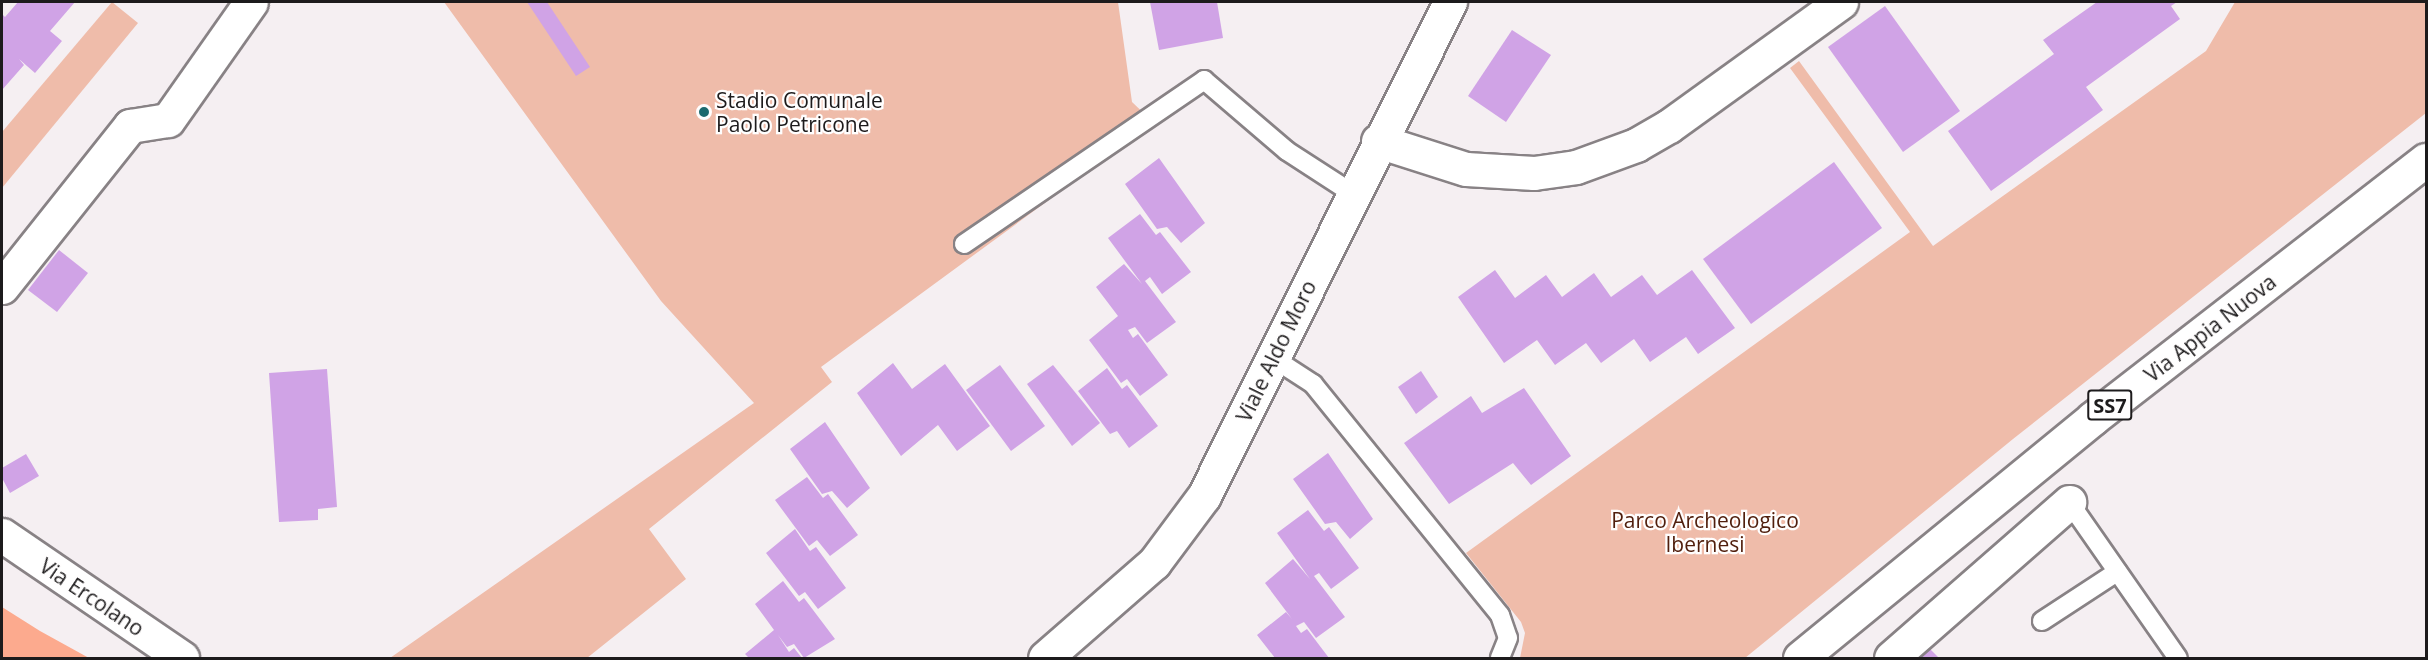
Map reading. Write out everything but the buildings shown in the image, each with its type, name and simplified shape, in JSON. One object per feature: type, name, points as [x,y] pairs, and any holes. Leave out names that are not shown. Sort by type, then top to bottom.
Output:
[{"type":"street","points":[[2,287],[130,126],[168,120],[251,2]]},
{"type":"street","name":"Viale Aldo Moro","points":[[1045,658],[1125,591],[1181,532],[1218,471],[1352,193],[1450,2]]},
{"type":"street","points":[[1378,141],[1466,169],[1534,173],[1576,167],[1636,145],[1669,126],[1841,2]]},
{"type":"street","name":"Via Appia Nuova","points":[[1800,658],[2093,418],[2427,160]]},
{"type":"street","points":[[1891,658],[2069,502]]},
{"type":"street","name":"Via Ercolano","points":[[2,535],[182,658]]},
{"type":"lane","points":[[964,244],[1204,80],[1287,151],[1352,193]]},
{"type":"lane","points":[[1273,358],[1312,384],[1500,615],[1508,638],[1500,658]]},
{"type":"lane","points":[[2069,502],[2174,656]]},
{"type":"lane","points":[[2042,621],[2117,573]]},
{"type":"green space","points":[[112,2],[138,23],[2,188],[2,132]]},
{"type":"green space","points":[[444,2],[1118,2],[1132,102],[1154,123],[821,367],[832,382],[649,529],[686,579],[587,658],[390,658],[754,403],[661,301]]},
{"type":"green space","name":"Parco Archeologico Ibernesi","points":[[2235,2],[2426,2],[2426,113],[2013,439],[1745,658],[1520,658],[1525,633],[1521,622],[1466,553],[1910,232],[1790,68],[1799,61],[1933,246],[2206,51]]},
{"type":"shaded area","points":[[2,607],[40,631],[89,658],[2,658]]},
{"type":"place","name":"Stadio Comunale Paolo Petricone","points":[[704,112]]}]
